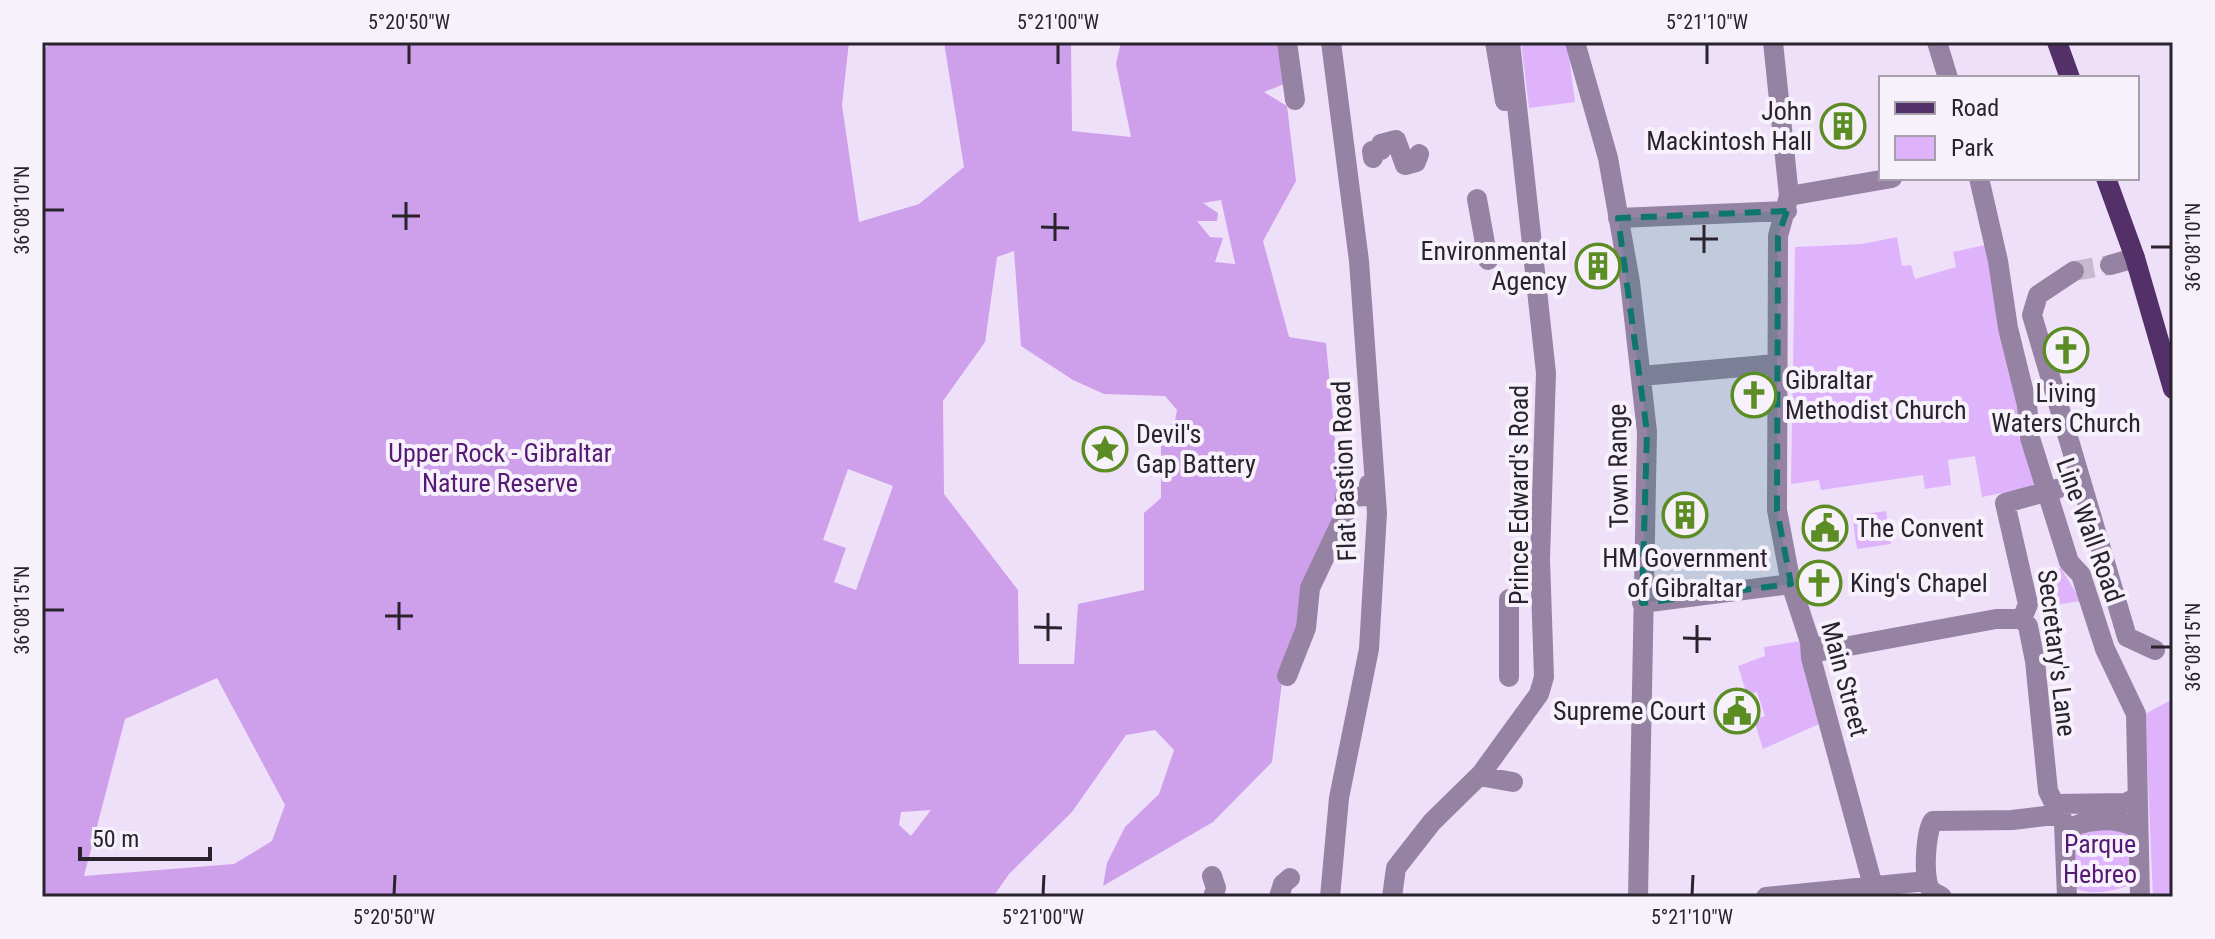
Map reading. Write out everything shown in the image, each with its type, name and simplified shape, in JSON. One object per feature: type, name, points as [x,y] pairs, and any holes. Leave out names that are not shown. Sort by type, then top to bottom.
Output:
[{"type":"main road","points":[[2057,42],[2069,76]]},
{"type":"main road","points":[[2107,180],[2135,258],[2173,389]]},
{"type":"street","points":[[1287,42],[1295,100]]},
{"type":"street","name":"Flat Bastion Road","points":[[1330,897],[1339,798],[1369,649],[1377,513],[1359,261],[1331,42]]},
{"type":"street","points":[[1495,42],[1504,99],[1517,101]]},
{"type":"street","name":"Prince Edward's Road","points":[[1392,897],[1396,868],[1432,822],[1479,776],[1539,694],[1544,677],[1540,559],[1546,373],[1510,42]]},
{"type":"street","name":"Town Range","points":[[1575,42],[1608,158],[1641,376],[1647,451],[1638,897]]},
{"type":"street","name":"Main Street","points":[[1775,42],[1788,204],[1778,236],[1777,510],[1791,584],[1810,642],[1811,658],[1875,890]]},
{"type":"street","points":[[1937,42],[1947,76]]},
{"type":"street","points":[[1373,158],[1372,151],[1381,150],[1381,144],[1396,140],[1405,165],[1416,162],[1419,154]]},
{"type":"street","points":[[1618,218],[1788,204],[1884,180]]},
{"type":"street","name":"Line Wall Road","points":[[1979,180],[1998,261],[2008,328],[2027,405],[2030,438],[2052,490],[2069,562],[2081,575],[2105,649],[2134,705],[2140,897]]},
{"type":"street","points":[[1477,199],[1483,265]]},
{"type":"street","points":[[2110,265],[2135,258]]},
{"type":"street","points":[[2074,271],[2038,295],[2032,315],[2127,637],[2155,650]]},
{"type":"street","points":[[1641,376],[1776,364]]},
{"type":"street","points":[[1287,676],[1306,628],[1310,588],[1345,514],[1345,497],[1370,496],[1369,484],[1375,484]]},
{"type":"street","name":"Secretary's Lane","points":[[2052,490],[2005,503],[2028,604],[2022,619],[2028,626],[2035,661],[2046,782],[2061,817],[2067,897]]},
{"type":"street","points":[[1642,603],[1791,584]]},
{"type":"street","points":[[1509,599],[1509,677]]},
{"type":"street","points":[[1810,642],[1822,651],[1996,619],[2022,619]]},
{"type":"street","points":[[1479,776],[1513,782]]},
{"type":"street","points":[[2061,817],[2071,807],[2126,803],[2137,797]]},
{"type":"street","points":[[1942,897],[1930,889],[1927,881],[1929,826],[1936,819],[2061,817],[2077,824],[2125,821],[2137,829]]},
{"type":"street","points":[[1279,897],[1283,884],[1290,878]]},
{"type":"street","points":[[1766,897],[1875,890],[1927,881]]},
{"type":"highlighted area","points":[[1787,211],[1778,236],[1777,510],[1791,584],[1642,603],[1647,432],[1618,218]]},
{"type":"green space","name":"Upper Rock - Gibraltar Nature Reserve","points":[[51,42],[849,42],[842,105],[859,222],[919,204],[964,167],[944,42],[1071,42],[1072,131],[1131,137],[1116,64],[1121,42],[1280,42],[1287,83],[1264,92],[1287,106],[1296,181],[1263,241],[1289,337],[1326,343],[1342,514],[1283,674],[1272,762],[1213,822],[1103,886],[1107,863],[1125,827],[1159,794],[1174,750],[1155,730],[1126,735],[1072,812],[1009,874],[993,897],[42,897],[42,52]],"holes":[[[1221,200],[1235,264],[1215,262],[1223,238],[1210,237],[1197,221],[1217,221],[1218,213],[1203,203]],[[1014,251],[1021,346],[1073,380],[1104,394],[1165,396],[1177,410],[1175,421],[1161,433],[1161,498],[1144,513],[1144,590],[1078,604],[1074,664],[1019,664],[1018,590],[944,494],[943,401],[985,342],[997,257]],[[848,469],[893,486],[856,590],[834,582],[846,548],[823,540]],[[217,678],[285,805],[272,841],[234,864],[84,876],[125,719]],[[931,810],[911,836],[899,825],[901,812]]]},
{"type":"green space","points":[[1521,42],[1567,42],[1575,102],[1529,108]]},
{"type":"green space","points":[[1897,237],[1902,266],[1911,265],[1915,279],[1956,267],[1953,252],[1985,245],[2021,413],[2019,437],[2035,482],[2031,487],[1982,497],[1975,456],[1948,460],[1951,485],[1925,489],[1923,475],[1821,490],[1819,480],[1791,484],[1795,247],[1862,244]]},
{"type":"green space","points":[[1886,511],[1891,544],[1857,549],[1852,516]]},
{"type":"green space","points":[[2061,568],[2081,601],[2055,605],[2049,571]]},
{"type":"green space","points":[[1801,641],[1819,724],[1763,749],[1754,720],[1765,716],[1757,692],[1747,695],[1738,666],[1765,656],[1764,647]]},
{"type":"green space","points":[[2173,699],[2173,897],[2153,897],[2145,714]]},
{"type":"green space","name":"Parque Hebreo","points":[[2123,826],[2130,839],[2130,885],[2100,892],[2071,887],[2070,840],[2078,828]]},
{"type":"tunnel","points":[[2074,271],[2110,265]]},
{"type":"place","name":"John Mackintosh Hall","points":[[1843,126]]},
{"type":"place","name":"Environmental Agency","points":[[1598,266]]},
{"type":"place","name":"Living Waters Church","points":[[2066,350]]},
{"type":"place","name":"Gibraltar Methodist Church","points":[[1754,395]]},
{"type":"place","name":"Devil's Gap Battery","points":[[1105,449]]},
{"type":"place","name":"HM Government of Gibraltar","points":[[1685,515]]},
{"type":"place","name":"The Convent","points":[[1825,528]]},
{"type":"place","name":"King's Chapel","points":[[1819,583]]},
{"type":"place","name":"Supreme Court","points":[[1737,711]]}]
